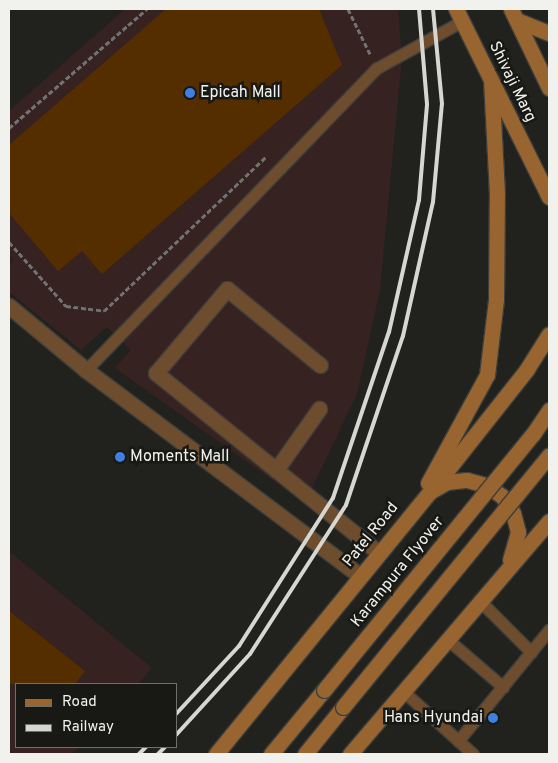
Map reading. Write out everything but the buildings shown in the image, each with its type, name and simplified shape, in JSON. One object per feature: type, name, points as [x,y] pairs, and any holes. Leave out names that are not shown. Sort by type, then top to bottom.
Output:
[{"type":"main road","name":"Shivaji Marg","points":[[459,15],[549,197]]},
{"type":"main road","points":[[515,15],[549,33]]},
{"type":"main road","name":"Shivaji Marg","points":[[515,15],[549,88]]},
{"type":"main road","points":[[411,513],[487,375],[496,299],[497,194],[491,80]]},
{"type":"main road","name":"Patel Road","points":[[216,754],[430,492],[527,369],[549,334]]},
{"type":"main road","name":"Karampura Flyover","points":[[272,754],[533,434],[549,410]]},
{"type":"main road","points":[[305,754],[549,455]]},
{"type":"main road","points":[[430,492],[447,482],[467,480],[486,485],[502,496],[513,512],[518,532],[515,552],[505,569]]},
{"type":"main road","points":[[350,754],[505,569],[549,521]]},
{"type":"street","points":[[320,365],[227,289],[156,373],[379,553]]},
{"type":"street","points":[[9,306],[86,370],[360,576]]},
{"type":"street","points":[[276,470],[319,409]]},
{"type":"lane","points":[[86,370],[377,68],[459,15]]},
{"type":"lane","points":[[479,600],[531,652]]},
{"type":"lane","points":[[458,741],[549,630]]},
{"type":"lane","points":[[447,638],[503,687]]},
{"type":"lane","points":[[403,691],[473,754]]},
{"type":"path","points":[[9,128],[147,9]]},
{"type":"path","points":[[348,9],[377,68]]},
{"type":"path","points":[[9,242],[66,306],[104,311],[270,154]]},
{"type":"shaded area","points":[[125,9],[398,9],[402,58],[380,290],[357,394],[305,503],[115,368],[131,350],[107,327],[81,350],[9,292],[9,266],[13,260],[9,255],[9,111]]},
{"type":"shaded area","points":[[9,551],[152,668],[139,683],[15,683],[15,748],[78,748],[72,754],[9,754]]},
{"type":"railway","points":[[178,712],[239,646],[333,498],[389,332],[419,200],[427,104],[419,9]]},
{"type":"railway","points":[[178,733],[250,654],[346,505],[403,336],[433,202],[442,104],[433,9]]},
{"type":"railway","points":[[139,754],[145,748]]},
{"type":"railway","points":[[158,754],[164,748]]},
{"type":"place","name":"Epicah Mall","points":[[190,93]]},
{"type":"place","name":"Moments Mall","points":[[120,457]]},
{"type":"place","name":"Hans Hyundai","points":[[493,718]]}]
